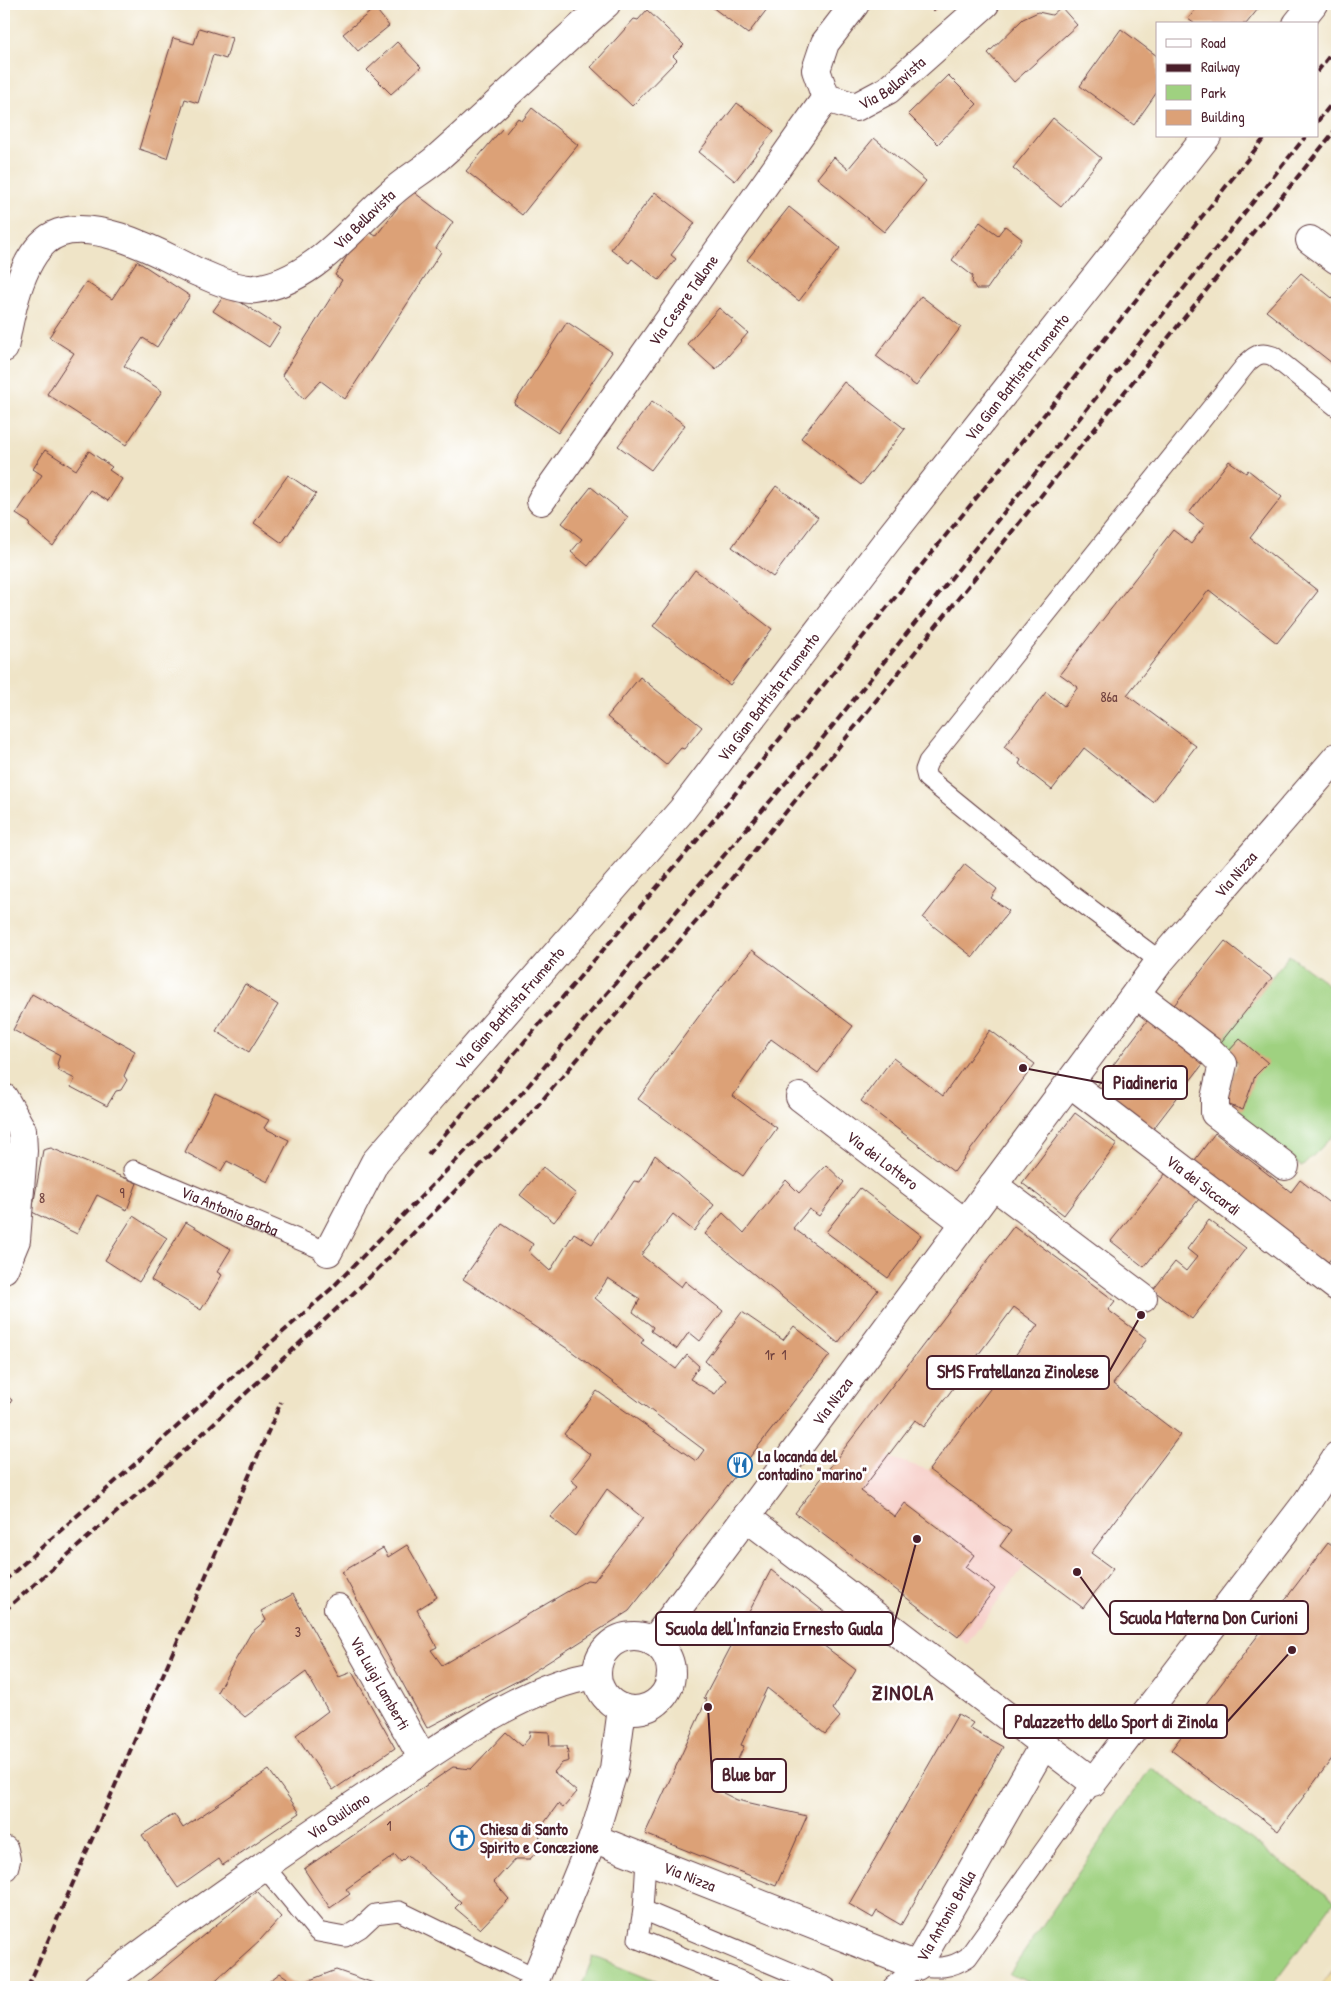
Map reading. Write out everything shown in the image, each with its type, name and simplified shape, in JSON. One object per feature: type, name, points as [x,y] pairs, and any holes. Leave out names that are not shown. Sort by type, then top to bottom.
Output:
[{"type":"street","name":"Via Bellavista","points":[[4,348],[11,306],[29,265],[41,245],[57,234],[75,230],[108,235],[142,245],[206,277],[254,289],[285,281],[321,259],[397,188],[433,161],[606,4]]},
{"type":"street","points":[[826,98],[816,70],[825,43],[855,4]]},
{"type":"street","name":"Via Bellavista","points":[[826,98],[856,108],[888,90],[985,4]]},
{"type":"street","points":[[1299,22],[1314,4]]},
{"type":"street","name":"Via Cesare Tallone","points":[[541,501],[826,98]]},
{"type":"street","name":"Via Gian Battista Frumento","points":[[328,1252],[375,1162],[682,810],[886,542],[1205,138]]},
{"type":"street","points":[[1310,240],[1337,260]]},
{"type":"street","name":"Via Nizza","points":[[653,1642],[1160,961],[1337,757]]},
{"type":"street","points":[[1136,994],[1209,1050],[1223,1064],[1215,1098],[1215,1113],[1285,1166]]},
{"type":"street","name":"Via dei Siccardi","points":[[1070,1083],[1337,1287]]},
{"type":"street","name":"Via dei Lottero","points":[[800,1097],[965,1223]]},
{"type":"street","points":[[4,1098],[22,1130],[23,1152],[16,1240],[4,1269]]},
{"type":"street","points":[[994,1185],[1143,1298]]},
{"type":"street","points":[[746,1517],[1093,1782],[1307,1502],[1337,1456]]},
{"type":"street","name":"Via Luigi Lamberti","points":[[338,1608],[423,1759]]},
{"type":"street","points":[[640,1637],[653,1642],[662,1649],[668,1659],[671,1671],[670,1683],[664,1694],[656,1703],[646,1708],[634,1710],[622,1708],[610,1701],[600,1690],[597,1675],[604,1651],[614,1642],[627,1638],[640,1637]]},
{"type":"street","name":"Via Quiliano","points":[[97,1987],[263,1865],[423,1759],[534,1694],[576,1678],[597,1675]]},
{"type":"street","points":[[534,1983],[593,1838],[614,1769],[622,1708]]},
{"type":"street","name":"Via Antonio Brilla","points":[[787,1915],[910,1964],[1044,1744]]},
{"type":"street","name":"Via Nizza","points":[[593,1838],[787,1915]]},
{"type":"street","points":[[4,1850],[6,1860],[4,1867]]},
{"type":"lane","points":[[1160,961],[1061,887],[927,778],[925,770],[928,762],[1248,362],[1257,355],[1265,353],[1273,356],[1337,406]]},
{"type":"lane","name":"Via Antonio Barba","points":[[133,1170],[328,1252]]},
{"type":"lane","points":[[892,1987],[910,1964],[936,1968],[954,1966],[968,1956],[1093,1782]]},
{"type":"lane","points":[[646,1859],[643,1910],[638,1939],[756,1987]]},
{"type":"lane","points":[[263,1865],[318,1932],[344,1937],[360,1928],[375,1914],[399,1911],[534,1983]]},
{"type":"lane","points":[[643,1910],[826,1987]]},
{"type":"shaded area","points":[[857,1433],[888,1457],[929,1470],[1011,1531],[1000,1546],[1025,1565],[967,1644],[795,1513]]},
{"type":"green space","points":[[1289,955],[1324,981],[1337,997],[1337,1132],[1302,1167],[1224,1103],[1238,1063],[1218,1046]]},
{"type":"green space","points":[[1151,1767],[1335,1901],[1271,1987],[1040,1987],[1009,1974]]},
{"type":"green space","points":[[593,1957],[600,1959],[669,1987],[581,1987]]},
{"type":"sand","points":[[1337,1966],[1337,1987],[1320,1987]]},
{"type":"building","points":[[708,4],[771,4],[748,34]]},
{"type":"building","points":[[926,4],[940,4],[934,11]]},
{"type":"building","points":[[1200,4],[1262,4],[1248,22],[1192,22],[1188,19]]},
{"type":"building","points":[[1061,7],[1077,25],[1014,82],[988,53],[1023,19],[1038,12],[1052,15]]},
{"type":"building","points":[[375,8],[389,26],[358,51],[343,34]]},
{"type":"building","points":[[647,10],[684,45],[673,56],[677,60],[632,106],[591,67],[634,19],[638,20]]},
{"type":"building","points":[[199,28],[232,38],[226,59],[213,55],[198,103],[185,99],[167,158],[139,149],[173,38],[194,44]]},
{"type":"building","points":[[1121,29],[1156,55],[1156,93],[1134,125],[1080,86]]},
{"type":"building","points":[[397,42],[421,67],[391,94],[367,70]]},
{"type":"building","points":[[948,75],[977,104],[938,144],[908,114]]},
{"type":"building","points":[[737,103],[774,131],[735,181],[699,152]]},
{"type":"building","points":[[532,108],[578,145],[522,215],[466,171],[502,129],[506,133],[518,118],[522,121]]},
{"type":"building","points":[[1053,118],[1101,158],[1061,207],[1013,168]]},
{"type":"building","points":[[874,138],[926,181],[884,232],[817,178],[834,157],[848,169]]},
{"type":"building","points":[[411,190],[453,222],[436,248],[441,252],[345,399],[321,381],[304,399],[282,375],[342,280],[335,275],[364,229],[376,236]]},
{"type":"building","points":[[655,192],[695,223],[671,255],[676,259],[659,280],[632,259],[629,263],[611,249]]},
{"type":"building","points":[[789,207],[840,248],[799,301],[747,260]]},
{"type":"building","points":[[980,222],[998,235],[1005,226],[1022,239],[987,289],[976,289],[972,282],[973,276],[952,260]]},
{"type":"building","points":[[137,261],[190,296],[157,347],[143,338],[124,366],[162,391],[126,445],[47,394],[74,353],[49,337],[86,282],[112,299]]},
{"type":"building","points":[[1301,273],[1337,302],[1337,367],[1266,311]]},
{"type":"building","points":[[226,293],[281,328],[269,347],[213,311]]},
{"type":"building","points":[[921,296],[961,327],[916,386],[876,356]]},
{"type":"building","points":[[719,308],[748,333],[716,370],[687,344]]},
{"type":"building","points":[[567,322],[612,352],[558,433],[514,404]]},
{"type":"building","points":[[844,382],[905,429],[861,485],[801,438]]},
{"type":"building","points":[[652,401],[685,425],[651,470],[618,446]]},
{"type":"building","points":[[45,450],[76,470],[89,451],[112,467],[109,470],[122,479],[108,501],[90,490],[53,546],[29,526],[30,523],[16,514],[42,475],[33,469]]},
{"type":"building","points":[[1229,461],[1246,473],[1248,470],[1282,497],[1250,538],[1318,591],[1277,643],[1209,590],[1127,695],[1196,746],[1153,802],[1084,748],[1052,790],[1019,764],[1021,760],[1004,747],[1046,692],[1064,706],[1078,687],[1060,674],[1173,530],[1191,544],[1205,525],[1189,513]]},
{"type":"building","points":[[288,475],[316,494],[282,543],[254,523]]},
{"type":"building","points":[[776,486],[818,517],[773,577],[732,547]]},
{"type":"building","points":[[591,487],[628,517],[588,566],[571,552],[582,539],[562,523]]},
{"type":"building","points":[[695,570],[772,629],[730,685],[653,626]]},
{"type":"building","points":[[640,677],[702,727],[684,749],[681,748],[666,765],[607,717]]},
{"type":"building","points":[[965,864],[997,889],[991,898],[1009,911],[973,957],[923,918]]},
{"type":"building","points":[[1225,941],[1272,978],[1218,1046],[1171,1009]]},
{"type":"building","points":[[752,950],[853,1026],[818,1073],[771,1039],[733,1096],[777,1128],[743,1176],[638,1099],[713,997]]},
{"type":"building","points":[[245,984],[278,1005],[249,1052],[216,1031]]},
{"type":"building","points":[[32,994],[135,1051],[124,1076],[127,1080],[121,1090],[116,1091],[107,1106],[71,1087],[75,1079],[59,1071],[57,1064],[60,1055],[13,1030]]},
{"type":"building","points":[[1150,1017],[1206,1060],[1150,1133],[1094,1090]]},
{"type":"building","points":[[990,1030],[1035,1064],[954,1172],[861,1101],[893,1058],[943,1096]]},
{"type":"building","points":[[1240,1039],[1268,1063],[1255,1076],[1243,1110],[1224,1103],[1238,1062],[1227,1053]]},
{"type":"building","points":[[215,1093],[269,1120],[264,1128],[289,1140],[268,1182],[227,1161],[221,1171],[185,1152]]},
{"type":"building","points":[[1075,1113],[1117,1144],[1064,1215],[1022,1183]]},
{"type":"building","points":[[1215,1133],[1291,1192],[1300,1180],[1337,1209],[1337,1251],[1325,1266],[1192,1164]]},
{"type":"building","points":[[51,1148],[137,1183],[127,1210],[97,1195],[77,1234],[32,1212],[43,1150]]},
{"type":"building","points":[[655,1155],[714,1205],[694,1231],[673,1214],[641,1255],[681,1287],[685,1281],[723,1311],[700,1341],[689,1332],[677,1349],[651,1331],[653,1327],[633,1312],[640,1299],[608,1278],[595,1298],[644,1339],[641,1343],[676,1369],[687,1355],[699,1366],[690,1379],[715,1394],[726,1380],[705,1361],[742,1312],[783,1340],[794,1326],[830,1355],[629,1611],[523,1678],[427,1728],[342,1572],[383,1548],[388,1557],[407,1545],[437,1597],[417,1610],[437,1647],[431,1650],[442,1665],[587,1580],[594,1581],[643,1518],[607,1489],[575,1536],[550,1517],[578,1486],[571,1480],[591,1455],[564,1434],[597,1391],[696,1461],[704,1450],[571,1351],[463,1279],[502,1224],[533,1244],[529,1252],[550,1271],[574,1233],[592,1244],[634,1181],[640,1182]]},
{"type":"building","points":[[826,1165],[844,1182],[819,1216],[809,1209],[793,1228],[878,1290],[838,1343],[705,1234],[723,1213],[744,1233],[786,1180],[799,1193]]},
{"type":"building","points":[[543,1167],[576,1194],[554,1222],[520,1195]]},
{"type":"building","points":[[1166,1173],[1199,1199],[1144,1267],[1111,1241]]},
{"type":"building","points":[[860,1188],[921,1235],[888,1278],[826,1232]]},
{"type":"building","points":[[133,1216],[167,1238],[139,1282],[105,1260]]},
{"type":"building","points":[[1209,1220],[1246,1248],[1192,1319],[1153,1290],[1175,1262],[1186,1271],[1197,1257],[1187,1249]]},
{"type":"building","points":[[186,1222],[231,1249],[217,1272],[222,1275],[201,1310],[151,1280]]},
{"type":"building","points":[[1014,1226],[1115,1301],[1108,1310],[1147,1339],[1113,1384],[1180,1435],[1091,1553],[1113,1569],[1083,1608],[1000,1546],[1011,1531],[929,1470],[1038,1325],[1014,1307],[924,1427],[915,1420],[861,1491],[895,1517],[905,1503],[974,1555],[965,1567],[995,1589],[958,1637],[795,1513]]},
{"type":"building","points":[[4,1394],[12,1400],[4,1413]]},
{"type":"building","points":[[1328,1543],[1337,1550],[1337,1752],[1278,1831],[1171,1750]]},
{"type":"building","points":[[771,1570],[826,1613],[811,1636],[856,1670],[833,1709],[840,1717],[825,1734],[767,1688],[741,1745],[744,1746],[723,1793],[737,1800],[807,1816],[776,1886],[645,1834],[707,1699],[704,1698]]},
{"type":"building","points":[[293,1594],[339,1677],[352,1672],[395,1748],[333,1790],[296,1735],[328,1711],[306,1672],[245,1717],[217,1692],[251,1633],[266,1620],[261,1611]]},
{"type":"building","points":[[958,1714],[973,1723],[969,1728],[1003,1747],[901,1925],[877,1911],[873,1918],[849,1904]]},
{"type":"building","name":"Chiesa di Santo Spirito e Concezione","points":[[530,1731],[549,1732],[550,1746],[567,1746],[569,1761],[562,1763],[554,1772],[577,1792],[563,1808],[558,1804],[539,1830],[541,1847],[530,1859],[515,1859],[494,1882],[509,1899],[480,1929],[455,1908],[461,1902],[408,1855],[401,1862],[395,1855],[346,1889],[350,1894],[330,1908],[304,1869],[453,1767],[471,1769],[506,1732],[522,1746],[529,1738]]},
{"type":"building","points":[[269,1770],[300,1813],[223,1865],[219,1859],[178,1888],[142,1835],[174,1814],[183,1828]]},
{"type":"building","points":[[257,1891],[281,1917],[260,1940],[208,1987],[141,1987]]},
{"type":"building","points":[[336,1970],[385,1987],[262,1987],[280,1973],[297,1985]]},
{"type":"railway","points":[[1318,71],[1337,46]]},
{"type":"railway","points":[[1318,121],[1337,97]]},
{"type":"railway","points":[[4,1611],[143,1489],[360,1287],[525,1120],[701,916],[1337,128]]},
{"type":"railway","points":[[428,1154],[694,844],[1070,383],[1264,138]]},
{"type":"railway","points":[[4,1581],[331,1289],[522,1093],[806,759],[1304,138]]},
{"type":"railway","points":[[28,1987],[281,1402]]},
{"type":"place","name":"Piadineria","points":[[1023,1068]]},
{"type":"place","name":"SMS Fratellanza Zinolese","points":[[1141,1315]]},
{"type":"place","name":"La locanda del contadino \"marino\"","points":[[740,1465]]},
{"type":"place","name":"Scuola dell'Infanzia Ernesto Guala","points":[[917,1539]]},
{"type":"place","name":"Scuola Materna Don Curioni","points":[[1077,1572]]},
{"type":"place","name":"Palazzetto dello Sport di Zinola","points":[[1292,1650]]},
{"type":"place","name":"Blue bar","points":[[708,1707]]},
{"type":"place","name":"Chiesa di Santo Spirito e Concezione","points":[[462,1838]]},
{"type":"district","name":"ZINOLA","points":[[903,1692]]}]
